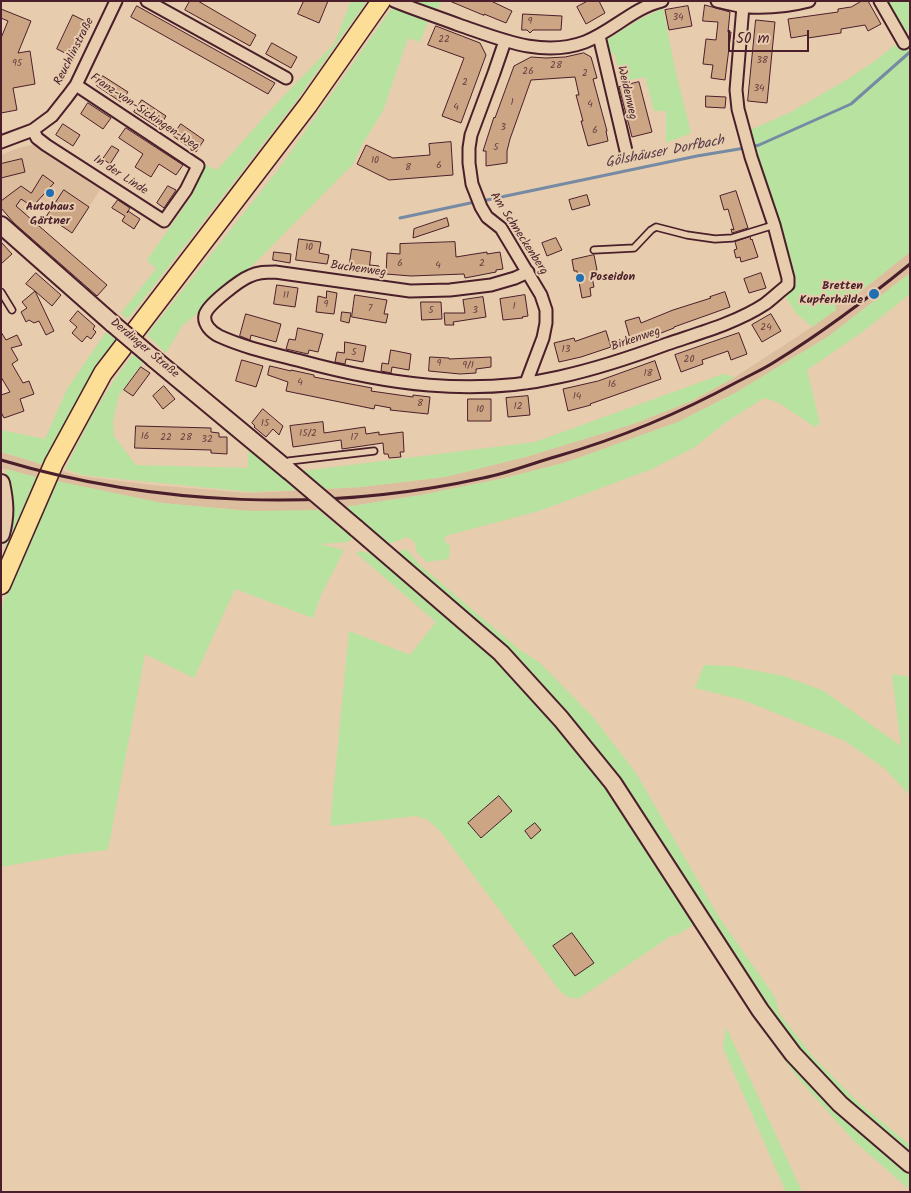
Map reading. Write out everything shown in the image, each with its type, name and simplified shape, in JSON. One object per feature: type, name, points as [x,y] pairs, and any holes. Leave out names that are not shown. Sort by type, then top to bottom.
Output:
[{"type":"main road","points":[[1,585],[54,463],[103,373],[308,105],[378,5]]},
{"type":"main road","name":"Derdinger Straße","points":[[1,225],[113,324],[286,468],[501,653],[561,719],[613,783],[760,1010],[793,1054],[840,1104],[910,1164]]},
{"type":"main road","points":[[1,534],[5,515],[2,489]]},
{"type":"street","name":"Reuchlinstraße","points":[[1,142],[33,130],[52,116],[76,85],[116,1]]},
{"type":"street","points":[[147,1],[286,78]]},
{"type":"street","points":[[394,1],[505,41],[530,47],[550,48],[570,46],[599,36],[636,11],[662,1]]},
{"type":"street","points":[[636,11],[644,1]]},
{"type":"street","points":[[717,1],[743,6],[776,6],[800,4],[809,1]]},
{"type":"street","points":[[880,1],[904,43]]},
{"type":"street","name":"Birkenweg","points":[[205,323],[216,334],[237,344],[319,366],[395,382],[450,387],[492,386],[558,378],[620,361],[731,321],[764,304],[788,285],[788,278],[774,225],[751,157],[738,109],[736,90],[743,6]]},
{"type":"street","name":"Weidenweg","points":[[599,36],[627,155]]},
{"type":"street","name":"Am Schneckenberg","points":[[505,41],[471,135],[469,163],[475,192],[481,207],[487,217],[500,228],[528,272],[541,294],[546,310],[544,338],[526,383]]},
{"type":"street","name":"Franz-von-Sickingen-Weg","points":[[76,85],[198,166],[186,190]]},
{"type":"street","name":"In der Linde","points":[[33,130],[37,138],[46,145],[164,221],[186,190]]},
{"type":"street","name":"Buchenweg","points":[[205,323],[205,315],[219,298],[248,276],[261,272],[276,272],[410,291],[450,290],[491,285],[528,272]]},
{"type":"lane","points":[[594,250],[634,248],[656,227],[687,235],[732,238],[774,225]]},
{"type":"lane","points":[[1,292],[12,310]]},
{"type":"lane","points":[[286,468],[289,461],[374,451]]},
{"type":"shaded area","name":"Autohaus Gärtner","points":[[31,145],[42,147],[102,187],[72,233],[47,216],[52,207],[40,199],[16,226],[1,208],[1,155]]},
{"type":"shaded area","points":[[910,252],[910,273],[829,336],[735,393],[678,422],[567,462],[505,478],[421,495],[345,507],[304,511],[250,511],[162,503],[1,468],[1,452],[80,476],[153,485],[250,493],[361,487],[445,477],[529,456],[633,424],[692,401],[735,377],[812,327],[835,310],[834,302],[855,296]]},
{"type":"green space","points":[[351,1],[367,1],[294,104],[128,319],[121,313],[156,269],[147,260],[192,196],[206,165],[217,170],[275,105],[334,44]]},
{"type":"green space","points":[[412,1],[442,1],[437,10]]},
{"type":"green space","points":[[886,1],[910,1],[910,29],[904,33]]},
{"type":"green space","points":[[394,5],[429,19],[420,42],[408,38],[383,111],[363,143],[353,164],[252,266],[204,304],[200,311],[182,326],[166,353],[147,335],[278,170]]},
{"type":"green space","points":[[663,8],[675,69],[691,133],[666,143],[666,111],[654,111],[645,77],[621,82],[615,54],[607,55],[605,41],[640,19]]},
{"type":"green space","points":[[910,33],[910,252],[855,296],[835,302],[836,310],[812,327],[796,313],[783,293],[797,283],[768,183],[751,157],[743,130],[755,128],[791,112],[843,82],[875,61]]},
{"type":"green space","points":[[910,273],[910,294],[865,330],[807,370],[820,424],[815,427],[779,403],[764,398],[726,422],[695,447],[652,469],[539,511],[445,536],[445,542],[450,545],[449,559],[427,562],[417,552],[414,542],[408,537],[385,545],[345,507],[421,495],[505,478],[567,462],[678,422],[735,393],[829,336]]},
{"type":"green space","points":[[106,332],[117,340],[87,383],[44,465],[2,452],[1,430],[45,439],[67,389]]},
{"type":"green space","points":[[135,352],[145,360],[119,395],[113,421],[114,436],[136,465],[248,468],[248,453],[251,450],[298,490],[250,492],[82,475],[65,469],[93,414],[114,380]]},
{"type":"green space","points":[[723,374],[735,377],[691,401],[633,424],[529,456],[445,477],[361,487],[325,489],[302,471],[535,442]]},
{"type":"green space","points":[[6,469],[40,478],[8,549],[5,545],[11,507]]},
{"type":"green space","points":[[57,481],[162,503],[250,511],[318,510],[353,538],[348,542],[320,544],[344,550],[321,595],[313,618],[235,589],[194,678],[145,654],[108,850],[72,854],[1,867],[1,609],[20,560]]},
{"type":"green space","points":[[403,549],[408,551],[422,567],[520,650],[539,662],[593,717],[636,773],[719,917],[775,997],[779,1013],[814,1058],[860,1104],[910,1145],[910,1156],[835,1091],[796,1047],[754,993],[612,771],[399,558],[399,553]]},
{"type":"green space","points":[[361,551],[372,554],[420,591],[512,671],[621,803],[693,925],[677,935],[671,936],[578,999],[568,997],[560,991],[441,832],[428,820],[416,816],[330,826],[349,631],[410,655],[436,622],[356,553]]},
{"type":"green space","points":[[704,665],[731,666],[784,676],[824,691],[901,746],[892,674],[910,677],[910,795],[884,768],[845,741],[743,700],[695,688]]},
{"type":"green space","points":[[755,1020],[761,1021],[910,1164],[910,1190],[854,1141],[797,1077]]},
{"type":"green space","points":[[726,1027],[802,1192],[786,1192],[723,1048]]},
{"type":"building","points":[[190,1],[198,1],[256,35],[250,46],[185,10]]},
{"type":"building","points":[[304,1],[328,1],[319,23],[298,14]]},
{"type":"building","points":[[450,1],[491,1],[512,11],[506,23]]},
{"type":"building","points":[[588,1],[599,1],[605,13],[586,24],[577,7]]},
{"type":"building","points":[[862,1],[868,1],[881,24],[868,31],[865,25],[841,29],[841,33],[808,38],[808,35],[791,38],[788,19],[838,12],[838,9],[851,7]]},
{"type":"building","points":[[705,5],[730,12],[728,32],[731,32],[725,80],[711,78],[713,65],[703,64],[706,39],[716,40],[718,22],[703,21]]},
{"type":"building","points":[[137,6],[275,83],[268,94],[131,17]]},
{"type":"building","points":[[688,6],[692,26],[669,30],[665,10]]},
{"type":"building","points":[[1,9],[31,21],[18,53],[30,51],[35,84],[13,88],[17,110],[1,113],[1,38],[8,21],[1,18]]},
{"type":"building","points":[[523,14],[562,16],[561,30],[533,30],[530,33],[527,30],[522,30]]},
{"type":"building","points":[[73,15],[85,21],[69,55],[57,49]]},
{"type":"building","points":[[756,20],[775,22],[767,103],[748,101]]},
{"type":"building","points":[[436,26],[480,43],[486,55],[461,123],[442,116],[464,58],[428,45]]},
{"type":"building","points":[[272,43],[297,57],[291,68],[266,54]]},
{"type":"building","points":[[584,53],[591,57],[597,78],[593,79],[608,141],[588,146],[576,95],[579,95],[575,77],[531,80],[510,139],[507,163],[486,166],[486,151],[483,151],[514,66],[531,57],[565,57]]},
{"type":"building","points":[[103,76],[128,92],[121,102],[97,86]]},
{"type":"building","points":[[639,82],[652,132],[632,137],[619,87]]},
{"type":"building","points":[[706,96],[726,97],[725,108],[706,107]]},
{"type":"building","points":[[142,100],[166,116],[159,128],[134,112]]},
{"type":"building","points":[[88,103],[111,118],[103,129],[81,114]]},
{"type":"building","points":[[63,124],[80,135],[73,146],[56,135]]},
{"type":"building","points":[[181,124],[204,140],[196,152],[173,136]]},
{"type":"building","points":[[126,128],[183,165],[176,175],[159,164],[151,177],[135,167],[143,154],[119,138]]},
{"type":"building","points":[[451,142],[453,175],[389,180],[357,164],[366,145],[393,158],[430,155],[429,144]]},
{"type":"building","points":[[112,146],[119,150],[110,164],[103,159]]},
{"type":"building","points":[[22,159],[25,172],[1,178],[1,164]]},
{"type":"building","points":[[43,175],[54,183],[34,205],[35,208],[21,199],[16,206],[107,285],[97,296],[14,223],[1,208],[1,201],[21,186],[31,193]]},
{"type":"building","points":[[168,186],[176,190],[164,208],[157,203]]},
{"type":"building","points":[[64,190],[89,207],[72,233],[47,216]]},
{"type":"building","points":[[736,191],[748,228],[732,233],[731,229],[734,230],[728,209],[724,210],[720,196]]},
{"type":"building","points":[[587,195],[590,205],[572,210],[569,200]]},
{"type":"building","points":[[118,200],[130,208],[128,211],[140,219],[134,229],[122,221],[125,216],[112,208]]},
{"type":"building","points":[[447,218],[449,226],[413,238],[414,229]]},
{"type":"building","points":[[750,237],[758,257],[741,262],[740,257],[736,258],[734,250],[737,249],[735,242]]},
{"type":"building","points":[[556,238],[562,250],[547,256],[542,243]]},
{"type":"building","points":[[299,239],[321,242],[319,253],[329,255],[327,264],[296,260]]},
{"type":"building","points":[[1,242],[12,254],[1,264]]},
{"type":"building","points":[[455,242],[456,257],[500,252],[503,269],[465,278],[464,274],[411,276],[386,274],[387,253],[400,254],[400,244]]},
{"type":"building","points":[[352,249],[371,252],[369,271],[349,268]]},
{"type":"building","points":[[274,252],[291,254],[290,263],[273,260]]},
{"type":"building","points":[[594,255],[597,270],[591,272],[594,287],[590,288],[591,296],[582,298],[577,271],[574,271],[572,260]]},
{"type":"building","points":[[370,265],[379,266],[378,275],[368,274]]},
{"type":"building","points":[[36,273],[61,295],[52,306],[26,284]]},
{"type":"building","points":[[761,273],[766,288],[749,293],[744,279]]},
{"type":"building","points":[[277,285],[298,288],[295,307],[274,304]]},
{"type":"building","points":[[35,291],[54,331],[46,335],[39,321],[34,323],[29,320],[26,322],[21,312],[27,308],[22,302]]},
{"type":"building","points":[[327,291],[337,293],[334,314],[316,312],[318,296],[326,298]]},
{"type":"building","points":[[725,292],[730,307],[656,335],[631,342],[625,321],[639,317],[641,323]]},
{"type":"building","points":[[355,295],[387,300],[384,314],[388,314],[386,323],[352,317]]},
{"type":"building","points":[[525,295],[528,316],[503,320],[500,299]]},
{"type":"building","points":[[483,297],[486,317],[453,322],[454,325],[445,325],[444,313],[465,313],[463,300]]},
{"type":"building","points":[[421,302],[441,302],[442,319],[422,320]]},
{"type":"building","points":[[78,311],[95,326],[93,329],[96,332],[91,339],[87,336],[82,342],[72,333],[77,327],[70,321]]},
{"type":"building","points":[[342,312],[351,313],[349,323],[341,321]]},
{"type":"building","points":[[246,314],[281,324],[276,342],[251,335],[250,340],[240,336]]},
{"type":"building","points":[[771,314],[781,331],[762,342],[752,325]]},
{"type":"building","points":[[298,328],[323,334],[318,352],[309,350],[308,354],[286,349],[289,339],[295,340]]},
{"type":"building","points":[[606,331],[611,347],[559,362],[554,343],[574,338],[575,341]]},
{"type":"building","points":[[1,332],[6,340],[17,335],[22,345],[11,348],[18,360],[12,364],[23,383],[29,381],[34,394],[20,399],[24,411],[4,418],[1,412],[1,395],[10,392],[1,377]]},
{"type":"building","points":[[739,333],[747,354],[731,360],[728,351],[702,360],[703,364],[681,372],[675,355]]},
{"type":"building","points":[[345,342],[366,346],[363,362],[346,359],[345,364],[335,362],[337,352],[344,353]]},
{"type":"building","points":[[391,350],[411,354],[409,370],[392,367],[391,373],[381,371],[382,363],[388,364]]},
{"type":"building","points":[[430,357],[449,359],[491,357],[491,367],[476,369],[476,373],[460,374],[429,371]]},
{"type":"building","points":[[242,360],[263,366],[256,387],[236,381]]},
{"type":"building","points":[[655,361],[661,379],[591,405],[568,411],[563,389],[598,381]]},
{"type":"building","points":[[270,366],[372,388],[371,391],[413,397],[413,395],[430,397],[428,414],[390,410],[391,408],[375,405],[374,409],[286,391],[288,382],[268,375]]},
{"type":"building","points":[[141,367],[150,373],[133,396],[124,390]]},
{"type":"building","points":[[164,386],[175,399],[163,409],[153,396]]},
{"type":"building","points":[[528,396],[530,415],[508,417],[506,398]]},
{"type":"building","points":[[468,399],[491,399],[491,421],[468,421]]},
{"type":"building","points":[[263,409],[283,426],[279,435],[273,429],[266,437],[254,427],[252,423]]},
{"type":"building","points":[[323,422],[324,433],[365,427],[366,434],[379,432],[379,435],[403,432],[404,452],[400,452],[401,457],[389,458],[388,454],[384,454],[383,443],[342,449],[341,440],[293,447],[290,426]]},
{"type":"building","points":[[136,426],[211,428],[211,432],[219,433],[219,437],[227,437],[227,454],[211,453],[211,450],[135,448]]},
{"type":"building","points":[[499,796],[512,811],[481,838],[468,823]]},
{"type":"building","points":[[535,823],[541,830],[531,839],[525,831]]},
{"type":"building","points":[[572,933],[594,963],[575,976],[553,946]]},
{"type":"waterway","name":"Gölshäuser Dorfbach","points":[[751,147],[851,104],[910,52]]},
{"type":"waterway","name":"Gölshäuser Dorfbach","points":[[482,201],[697,156],[745,148]]},
{"type":"waterway","name":"Gölshäuser Dorfbach","points":[[400,218],[475,202]]},
{"type":"railway","points":[[1,460],[59,475],[119,487],[180,495],[241,499],[302,500],[363,496],[424,489],[483,478],[581,449],[649,424],[767,367],[811,339],[910,264]]},
{"type":"place","name":"Autohaus Gärtner","points":[[50,193]]},
{"type":"place","name":"Poseidon","points":[[580,278]]},
{"type":"place","name":"Bretten Kupferhälde","points":[[874,294]]}]
